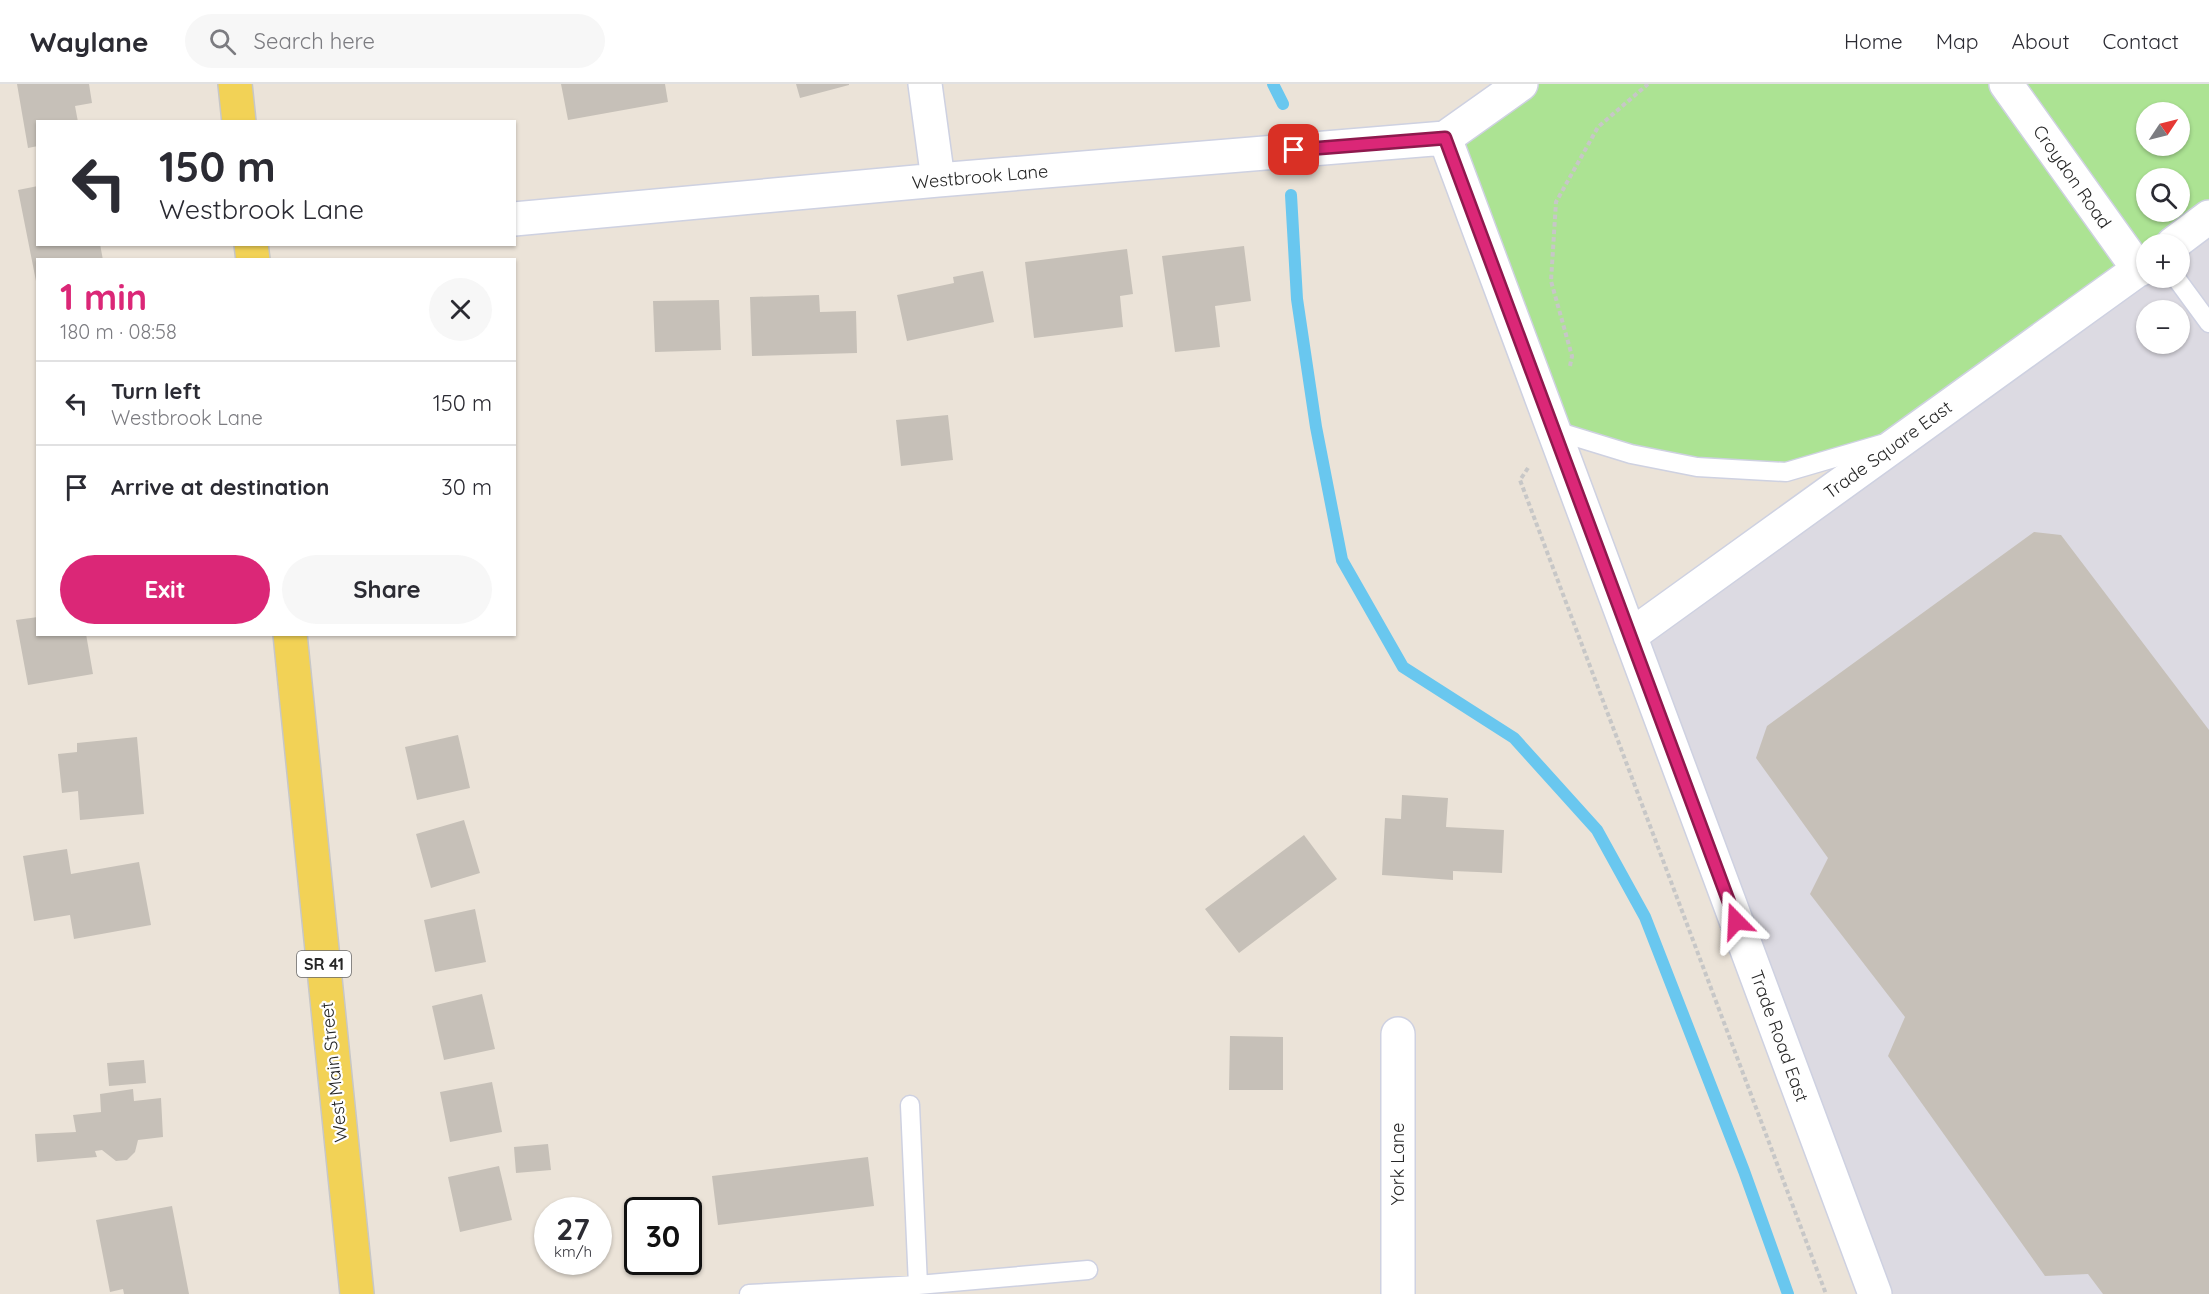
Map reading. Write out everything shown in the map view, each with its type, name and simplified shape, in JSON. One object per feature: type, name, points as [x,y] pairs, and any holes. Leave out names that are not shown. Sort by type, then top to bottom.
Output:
[{"type":"main road","points":[[235,84],[239,120]]},
{"type":"main road","name":"West Main Street","points":[[291,636],[357,1294]]},
{"type":"street","points":[[925,84],[938,180]]},
{"type":"street","points":[[1445,138],[1521,84]]},
{"type":"street","name":"Croydon Road","points":[[2006,84],[2136,258]]},
{"type":"street","name":"Westbrook Lane","points":[[516,219],[938,180],[1445,138]]},
{"type":"street","name":"Trade Road East","points":[[1445,138],[1556,431],[1875,1294]]},
{"type":"street","points":[[2186,234],[2209,217]]},
{"type":"street","name":"Trade Square East","points":[[1630,636],[2136,272]]},
{"type":"street","name":"York Lane","points":[[1398,1034],[1398,1294]]},
{"type":"lane","points":[[2183,288],[2209,323]]},
{"type":"lane","points":[[1556,431],[1631,454],[1697,467],[1786,472],[1907,436]]},
{"type":"lane","points":[[910,1105],[918,1285]]},
{"type":"lane","points":[[749,1294],[918,1285],[1088,1270]]},
{"type":"shaded area","points":[[2209,217],[2209,1294],[1875,1294],[1630,636],[2136,285],[2136,288],[2190,288],[2190,235]]},
{"type":"green space","points":[[1521,84],[2209,84],[2209,218],[2187,234],[2136,234],[2136,271],[1907,436],[1786,472],[1697,467],[1556,431],[1445,138]]},
{"type":"building","points":[[17,84],[89,84],[92,103],[75,106],[78,120],[36,120],[36,146],[28,148]]},
{"type":"building","points":[[561,84],[665,84],[668,102],[568,120]]},
{"type":"building","points":[[796,84],[849,84],[849,85],[800,98]]},
{"type":"building","points":[[36,186],[36,246],[100,246],[103,258],[36,258],[36,281],[18,190]]},
{"type":"building","points":[[1244,246],[1251,301],[1215,306],[1220,347],[1175,352],[1162,256]]},
{"type":"building","points":[[1127,249],[1133,294],[1120,296],[1123,327],[1034,338],[1025,262]]},
{"type":"building","points":[[983,271],[994,322],[907,341],[897,295],[954,283],[953,277]]},
{"type":"building","points":[[819,295],[820,312],[856,311],[857,353],[752,356],[750,297]]},
{"type":"building","points":[[719,300],[721,350],[655,352],[653,301]]},
{"type":"building","points":[[948,415],[953,460],[901,466],[896,420]]},
{"type":"building","points":[[2034,532],[2061,535],[2209,730],[2209,1294],[2103,1294],[2088,1274],[2045,1276],[1888,1056],[1905,1017],[1810,894],[1828,858],[1756,758],[1767,726]]},
{"type":"building","points":[[36,617],[36,636],[86,636],[93,674],[28,685],[16,620]]},
{"type":"building","points":[[458,735],[470,788],[417,800],[405,747]]},
{"type":"building","points":[[137,737],[144,814],[80,820],[78,791],[62,793],[58,754],[77,752],[77,743]]},
{"type":"building","points":[[1402,795],[1448,798],[1446,827],[1504,830],[1502,873],[1453,871],[1453,880],[1382,875],[1385,818],[1401,819]]},
{"type":"building","points":[[464,820],[480,873],[431,888],[416,834]]},
{"type":"building","points":[[1304,835],[1337,879],[1239,953],[1205,909]]},
{"type":"building","points":[[67,849],[71,874],[139,862],[151,925],[74,939],[70,915],[34,921],[23,856]]},
{"type":"building","points":[[475,909],[486,962],[435,972],[424,920]]},
{"type":"building","points":[[482,994],[495,1049],[444,1060],[432,1006]]},
{"type":"building","points":[[1230,1036],[1283,1037],[1283,1090],[1229,1090]]},
{"type":"building","points":[[144,1060],[146,1083],[109,1086],[107,1063]]},
{"type":"building","points":[[492,1082],[502,1132],[450,1142],[440,1092]]},
{"type":"building","points":[[133,1089],[134,1101],[161,1098],[163,1137],[138,1140],[135,1152],[127,1160],[116,1161],[102,1150],[95,1151],[97,1157],[37,1162],[35,1134],[76,1132],[73,1115],[101,1112],[100,1094]]},
{"type":"building","points":[[548,1144],[551,1170],[516,1173],[514,1147]]},
{"type":"building","points":[[868,1157],[874,1206],[718,1225],[712,1176]]},
{"type":"building","points":[[499,1166],[512,1220],[460,1232],[448,1177]]},
{"type":"building","points":[[172,1206],[189,1294],[124,1294],[123,1289],[110,1292],[96,1220]]},
{"type":"waterway","points":[[1273,84],[1283,104]]},
{"type":"waterway","points":[[1291,195],[1297,299],[1316,427],[1342,560],[1403,667],[1514,738],[1597,830],[1645,917],[1744,1171],[1788,1294]]},
{"type":"route","points":[[1294,150],[1445,138],[1556,431],[1736,921]]}]
